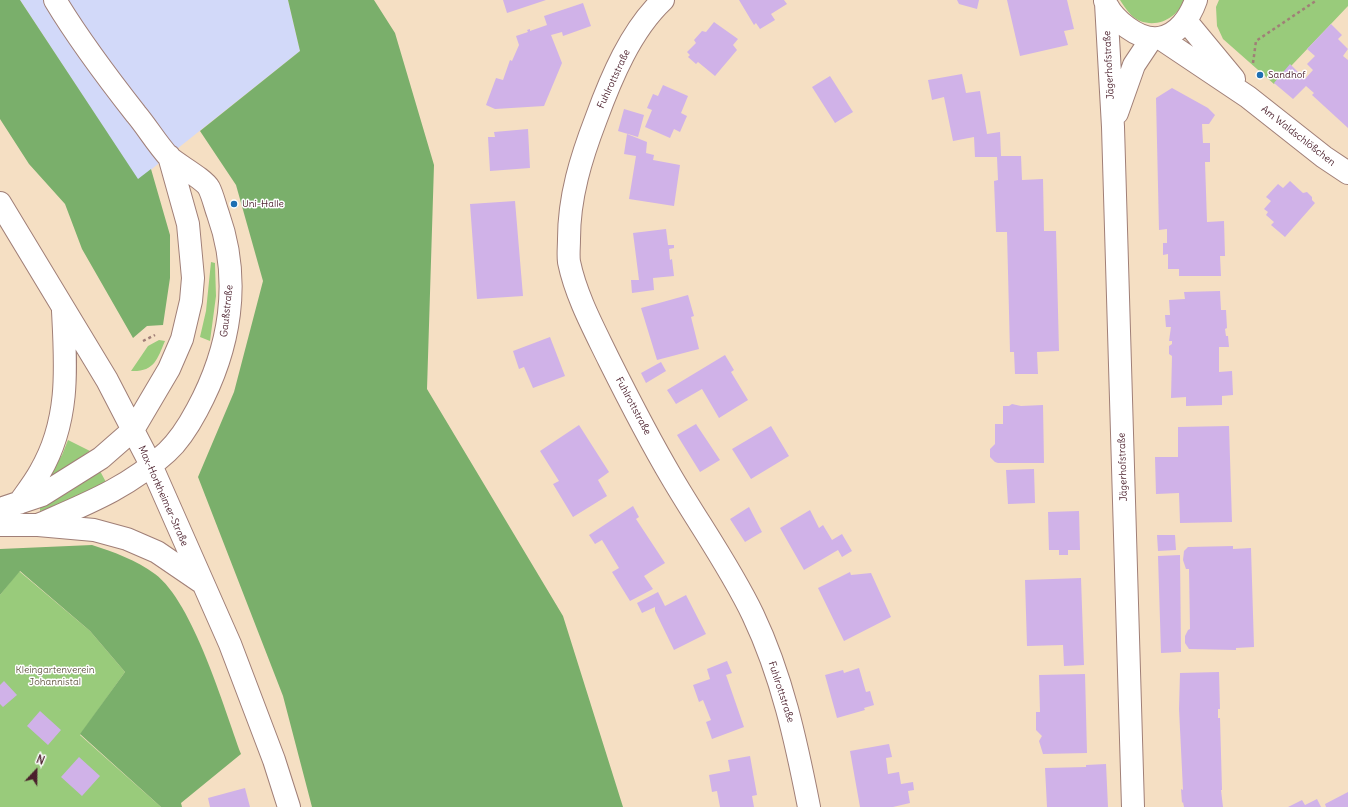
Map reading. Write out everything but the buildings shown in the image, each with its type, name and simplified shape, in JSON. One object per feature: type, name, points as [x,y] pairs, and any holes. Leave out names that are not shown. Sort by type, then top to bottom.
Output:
[{"type":"street","name":"Gaußstraße","points":[[38,525],[106,495],[151,465],[169,450],[187,427],[208,387],[227,334],[230,295],[230,274],[223,228],[208,187],[169,156],[98,64],[55,0]]},
{"type":"street","name":"Fuhlrottstraße","points":[[664,0],[637,32],[623,58],[609,86],[587,143],[574,183],[569,220],[569,260],[591,325],[633,409],[672,478],[728,567],[754,616],[777,673],[791,720],[809,807]]},
{"type":"street","points":[[1156,38],[1172,33],[1186,21],[1192,13],[1196,0]]},
{"type":"street","name":"Am Waldschlößchen","points":[[1105,2],[1121,24],[1156,38],[1248,97],[1324,157],[1348,173]]},
{"type":"street","name":"Jägerhofstraße","points":[[1105,2],[1113,127],[1133,807]]},
{"type":"street","name":"Am Waldschlößchen","points":[[1186,21],[1248,97]]},
{"type":"street","name":"Jägerhofstraße","points":[[1113,127],[1128,79],[1134,66],[1156,38]]},
{"type":"street","name":"Gaußstraße","points":[[10,506],[42,495],[95,463],[133,430],[169,369],[182,339],[191,301],[193,278],[188,224],[169,156]]},
{"type":"street","name":"Max-Horkheimer-Straße","points":[[0,203],[107,380],[151,465],[241,674],[274,760],[289,807]]},
{"type":"street","points":[[10,506],[40,472],[52,446],[64,400],[67,370],[63,308]]},
{"type":"street","points":[[0,525],[38,525],[94,530],[127,539],[157,552],[201,582]]},
{"type":"path","points":[[1248,97],[1256,41],[1317,0]]},
{"type":"path","points":[[143,341],[155,335]]},
{"type":"shaded area","points":[[20,0],[288,0],[300,51],[138,180]]},
{"type":"green space","points":[[0,0],[20,0],[138,179],[151,169],[170,235],[170,278],[163,325],[147,326],[133,338],[82,249],[65,204],[29,164],[0,119]]},
{"type":"green space","points":[[288,0],[374,0],[395,33],[434,165],[427,389],[563,616],[623,807],[312,807],[283,696],[198,477],[234,392],[263,281],[236,185],[200,131],[300,51]]},
{"type":"green space","points":[[1120,0],[1184,0],[1177,11],[1167,20],[1147,23],[1140,21],[1128,12]]},
{"type":"green space","points":[[1219,0],[1348,0],[1348,6],[1274,84],[1223,39],[1217,26],[1216,7]]},
{"type":"green space","points":[[211,262],[215,263],[216,296],[210,341],[200,337],[206,311]]},
{"type":"green space","points":[[159,340],[165,341],[154,364],[139,371],[131,371],[148,346]]},
{"type":"green space","points":[[68,440],[90,451],[52,476],[51,471],[62,455]]},
{"type":"green space","points":[[100,471],[107,484],[58,507],[40,511],[40,506],[69,492]]},
{"type":"green space","points":[[92,545],[133,561],[155,574],[169,588],[182,607],[206,657],[241,754],[181,803],[182,807],[161,807],[80,734],[125,672],[90,631],[20,571],[0,595],[0,549]]},
{"type":"green space","name":"Kleingartenverein Johannistal","points":[[19,571],[90,631],[125,672],[80,735],[161,807],[0,807],[0,595]]},
{"type":"place","name":"Sandhof","points":[[1260,75]]},
{"type":"place","name":"Uni-Halle","points":[[234,204]]}]
